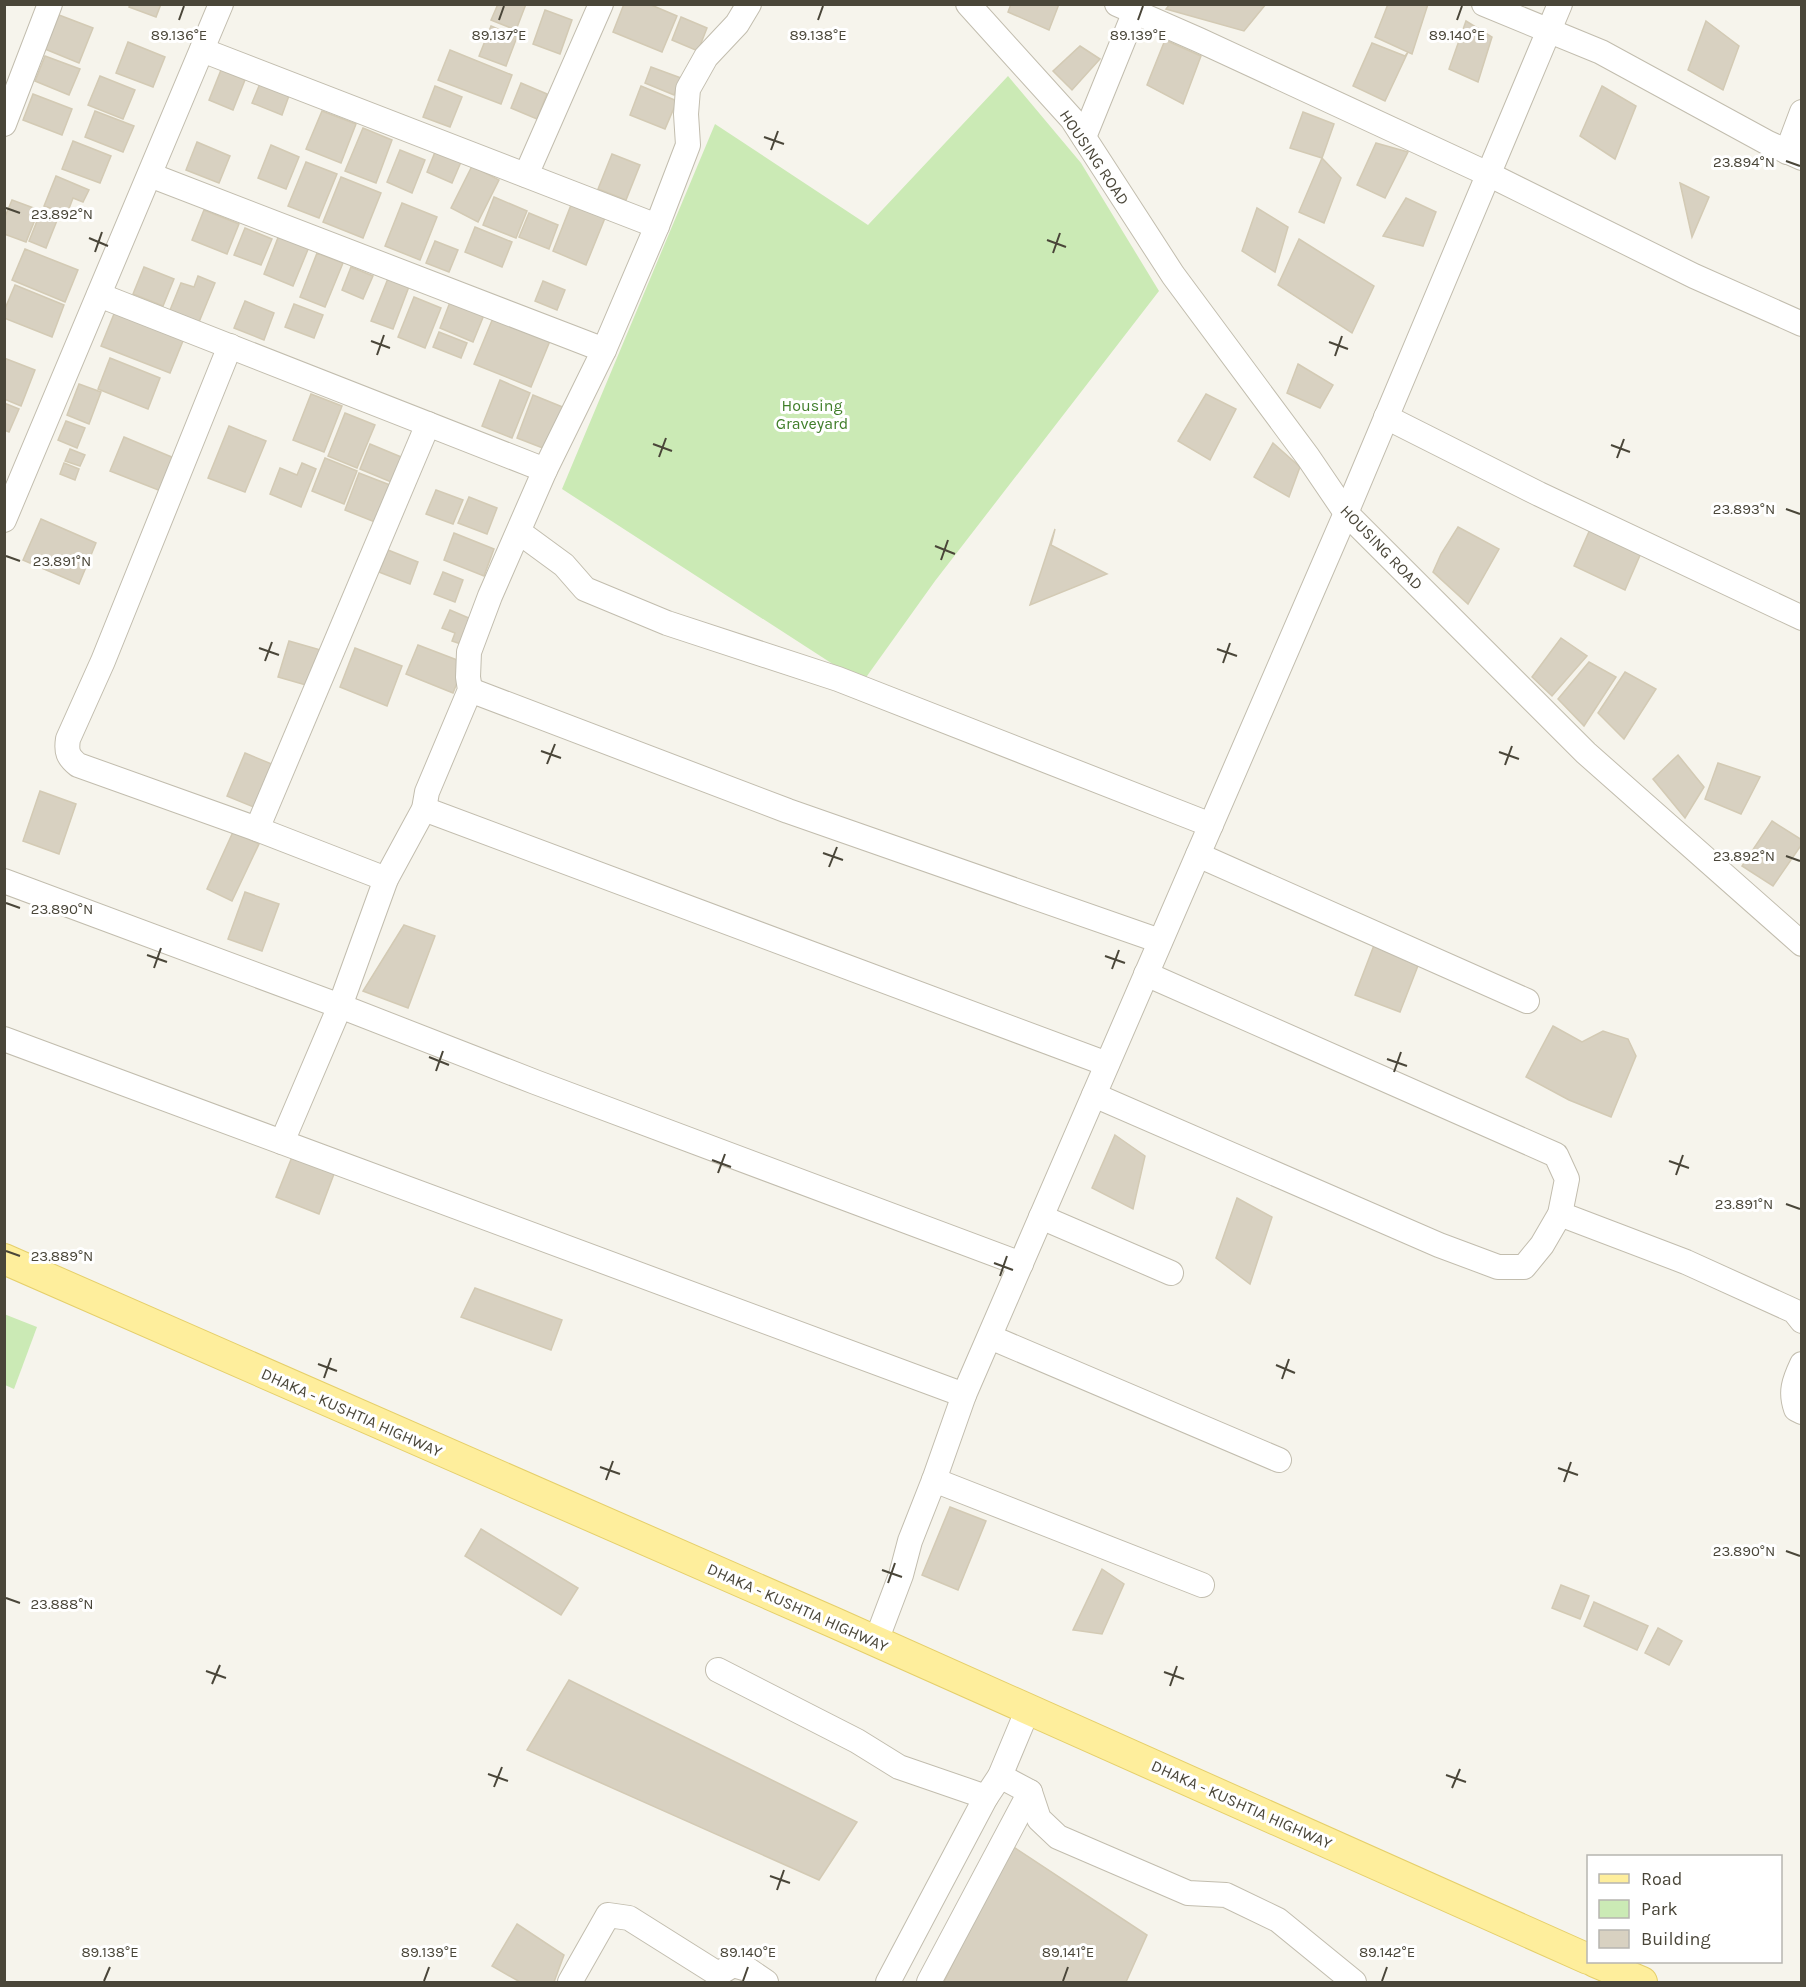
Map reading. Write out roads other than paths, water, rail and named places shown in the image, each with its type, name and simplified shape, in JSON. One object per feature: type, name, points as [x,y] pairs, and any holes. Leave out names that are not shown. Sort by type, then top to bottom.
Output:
[{"type":"main road","name":"DHAKA - KUSHTIA HIGHWAY","points":[[4,1259],[876,1641],[1587,1959]]},
{"type":"main road","points":[[1597,1963],[1642,1983]]},
{"type":"street","points":[[4,124],[9,96],[50,4]]},
{"type":"street","points":[[4,520],[221,4]]},
{"type":"street","points":[[526,175],[600,4]]},
{"type":"street","points":[[282,1142],[340,1006],[386,879],[424,809],[427,792],[470,690],[468,677],[470,652],[490,596],[545,470],[604,350],[657,226],[688,145],[686,114],[688,89],[706,57],[736,24],[749,4]]},
{"type":"street","name":"HOUSING ROAD","points":[[968,4],[1072,119],[1173,275],[1308,457],[1346,513],[1586,753],[1802,944]]},
{"type":"street","points":[[1484,4],[1601,52],[1794,155],[1802,112]]},
{"type":"street","points":[[876,1641],[964,1395],[1346,513],[1560,4]]},
{"type":"street","points":[[1084,137],[1130,7],[1488,174],[1694,276],[1802,324]]},
{"type":"street","points":[[202,50],[657,226]]},
{"type":"street","points":[[150,175],[604,350]]},
{"type":"street","points":[[99,295],[545,470]]},
{"type":"street","points":[[230,346],[103,661],[68,739],[66,751],[70,759],[78,765],[257,829],[386,879]]},
{"type":"street","points":[[1386,417],[1550,499],[1802,618]]},
{"type":"street","points":[[257,829],[428,424]]},
{"type":"street","points":[[519,532],[564,565],[585,589],[667,623],[838,678],[1211,825]]},
{"type":"street","points":[[470,690],[788,811],[1160,941]]},
{"type":"street","points":[[424,809],[1107,1064]]},
{"type":"street","points":[[1198,855],[1527,1000]]},
{"type":"street","points":[[4,881],[1021,1264]]},
{"type":"street","points":[[1094,1095],[1439,1245],[1498,1267],[1524,1267],[1542,1245],[1560,1214],[1567,1179],[1556,1155],[1146,974]]},
{"type":"street","points":[[4,1040],[964,1395]]},
{"type":"street","points":[[1560,1214],[1686,1262],[1794,1311],[1802,1321]]},
{"type":"street","points":[[1041,1217],[1171,1273]]},
{"type":"street","points":[[990,1337],[1279,1460]]},
{"type":"street","points":[[1802,1364],[1792,1386],[1792,1393],[1796,1409],[1802,1412]]},
{"type":"street","points":[[934,1480],[1202,1585]]},
{"type":"street","points":[[718,1670],[857,1741],[899,1767],[986,1797]]},
{"type":"street","points":[[888,1983],[986,1797],[1000,1776],[1028,1709]]},
{"type":"street","points":[[1000,1776],[1030,1791],[1039,1820],[1058,1837],[1188,1893],[1226,1895],[1278,1920],[1354,1983]]},
{"type":"street","points":[[929,1983],[1030,1791]]},
{"type":"street","points":[[570,1983],[608,1915],[629,1918],[718,1974],[733,1965],[747,1969],[766,1983]]},
{"type":"park label","name":"Housing Graveyard","points":[[812,414]]}]
